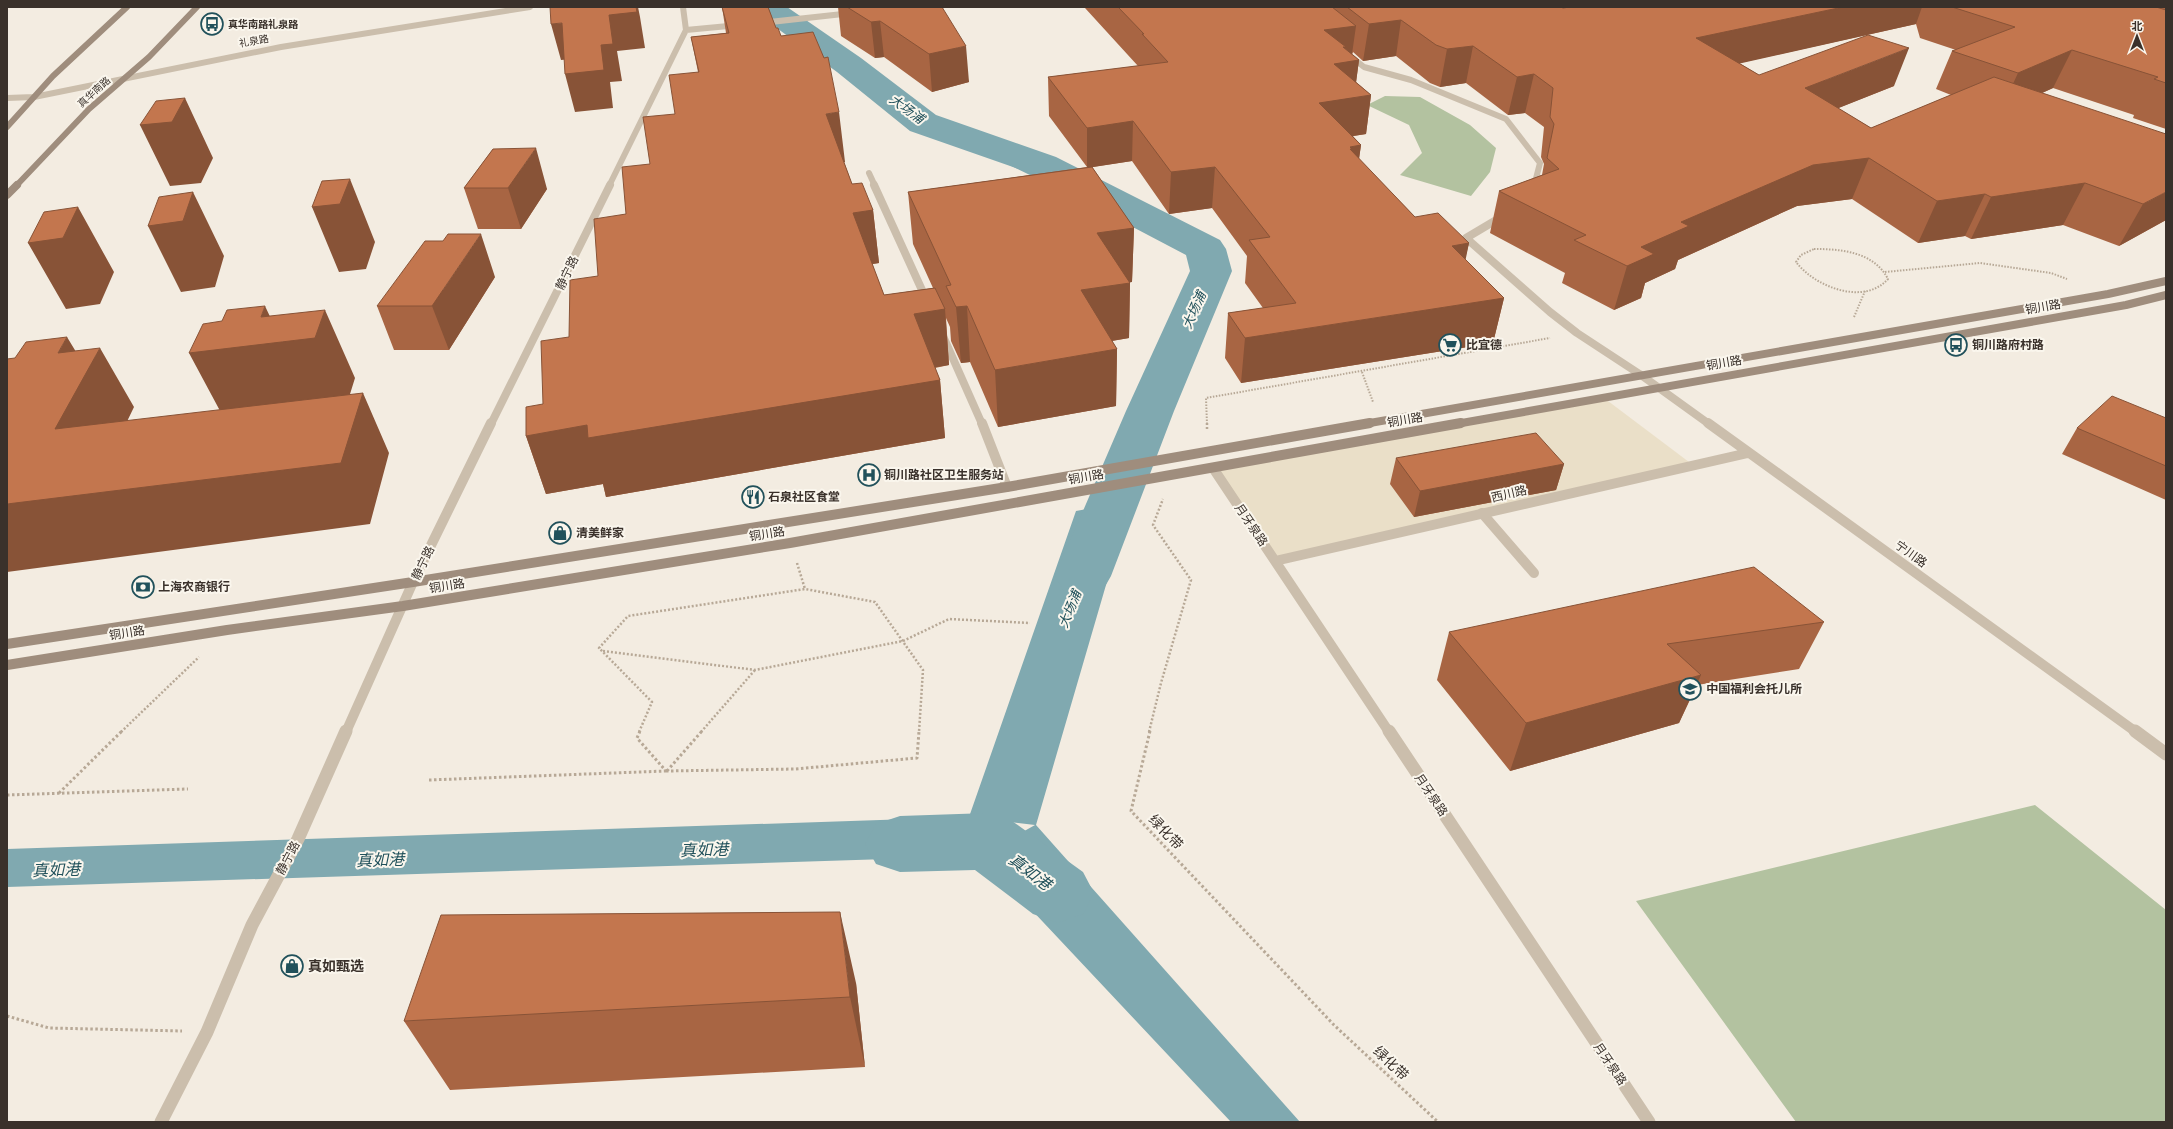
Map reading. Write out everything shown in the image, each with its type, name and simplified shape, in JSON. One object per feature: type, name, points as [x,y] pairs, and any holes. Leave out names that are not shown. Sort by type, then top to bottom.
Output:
[{"type":"main road","points":[[7,127],[52,76],[126,7]]},
{"type":"main road","name":"真华南路","points":[[7,195],[89,109],[127,76],[197,7]]},
{"type":"main road","name":"铜川路","points":[[7,644],[413,582],[1007,487],[2100,295],[2166,281]]},
{"type":"main road","name":"铜川路","points":[[7,665],[227,630],[403,606],[790,543],[2126,305],[2166,295]]},
{"type":"street","name":"礼泉路","points":[[7,98],[34,96],[220,57],[435,21],[530,7]]},
{"type":"street","points":[[683,7],[686,30],[744,24]]},
{"type":"street","points":[[752,24],[858,12]]},
{"type":"street","name":"静宁路","points":[[160,1122],[206,1032],[252,925],[298,839],[413,582],[686,30]]},
{"type":"street","points":[[1346,52],[1364,66],[1411,80],[1506,119],[1540,163],[1530,200]]},
{"type":"street","points":[[869,173],[930,308]]},
{"type":"street","name":"宁川路","points":[[1511,211],[1466,238],[1550,312],[1577,333],[1642,375],[2166,754]]},
{"type":"street","points":[[940,329],[981,421],[1007,487]]},
{"type":"street","name":"西川路","points":[[1275,561],[1748,453]]},
{"type":"street","name":"月牙泉路","points":[[1213,468],[1648,1122]]},
{"type":"street","points":[[1482,514],[1534,573]]},
{"type":"path","points":[[1886,272],[1888,278],[1885,285],[1877,289],[1850,291],[1819,283],[1799,269],[1796,262],[1798,256],[1804,252],[1827,249],[1855,253],[1878,265],[1886,272],[1980,263],[2050,273],[2072,281]]},
{"type":"path","points":[[1207,451],[1206,398],[1362,372],[1577,333]]},
{"type":"path","points":[[1362,372],[1380,421]]},
{"type":"path","name":"绿化带","points":[[1172,475],[1153,525],[1191,580],[1161,683],[1131,811],[1334,1025],[1438,1122]]},
{"type":"path","points":[[790,543],[805,589]]},
{"type":"path","points":[[429,780],[666,771],[795,769],[917,758],[923,670],[875,602],[805,589],[628,616],[599,648],[652,702],[637,738],[666,771]]},
{"type":"path","points":[[603,651],[755,670],[903,641],[950,619],[1030,623]]},
{"type":"path","points":[[58,794],[227,630]]},
{"type":"path","points":[[666,771],[755,670]]},
{"type":"path","points":[[7,795],[188,789]]},
{"type":"path","points":[[7,1016],[49,1028],[206,1032]]},
{"type":"green space","points":[[1385,96],[1420,97],[1470,125],[1496,148],[1490,172],[1471,196],[1400,175],[1422,153],[1409,125],[1367,105]]},
{"type":"green space","points":[[2035,805],[2166,910],[2166,1122],[1796,1122],[1636,901]]},
{"type":"shaded area","points":[[1604,398],[1693,465],[1275,561],[1213,468]]},
{"type":"water","points":[[804,24],[864,64],[968,139],[1043,165],[1205,249],[1227,278],[1173,406],[1137,442],[1118,446],[1133,405],[1208,278],[1188,252],[923,123],[782,26]]},
{"type":"water","name":"真如港","points":[[1136,500],[1113,561],[1036,825],[1300,1122],[1231,1122],[981,856],[7,887],[7,849],[969,817],[1076,511]],"holes":[[[970,817],[1035,825],[982,855]]]},
{"type":"building","points":[[550,7],[636,7],[637,12],[609,15],[613,44],[601,45],[604,70],[565,74],[562,23],[551,24]]},
{"type":"building","points":[[722,7],[768,7],[776,28],[778,28],[781,36],[813,32],[824,58],[828,57],[839,112],[826,114],[852,184],[862,183],[873,210],[853,213],[884,295],[935,288],[945,309],[914,314],[940,380],[588,438],[587,425],[526,436],[526,407],[543,404],[541,341],[569,337],[570,280],[598,276],[594,219],[626,214],[622,167],[650,164],[643,117],[675,114],[669,75],[699,72],[691,37],[729,33]]},
{"type":"building","points":[[847,7],[942,7],[966,46],[929,54],[880,21],[871,22]]},
{"type":"building","points":[[1118,7],[1332,7],[1356,26],[1324,30],[1346,47],[1343,47],[1359,60],[1334,64],[1371,95],[1319,103],[1361,145],[1350,147],[1352,149],[1350,149],[1415,217],[1438,213],[1469,243],[1452,246],[1504,298],[1245,338],[1228,313],[1296,303],[1249,240],[1270,237],[1215,167],[1171,172],[1133,121],[1087,128],[1048,77],[1168,62]]},
{"type":"building","points":[[1347,7],[1843,7],[1696,38],[1759,75],[1868,35],[1909,48],[1805,88],[1871,128],[1994,77],[2166,134],[2166,192],[2143,204],[2085,183],[1991,197],[1985,194],[1937,201],[1869,158],[1813,165],[1681,222],[1689,226],[1641,247],[1654,254],[1627,266],[1574,240],[1586,235],[1499,191],[1559,169],[1547,158],[1554,124],[1550,117],[1553,88],[1534,74],[1517,77],[1473,46],[1447,49],[1436,45],[1401,20],[1369,24]]},
{"type":"building","points":[[1952,7],[2156,7],[2166,10],[2166,83],[2154,79],[2158,77],[2072,50],[2018,73],[1952,51],[2015,27]]},
{"type":"building","points":[[185,98],[172,122],[140,125],[156,101]]},
{"type":"building","points":[[536,148],[508,188],[464,188],[493,149]]},
{"type":"building","points":[[1092,167],[1134,228],[1097,233],[1130,283],[1081,290],[1117,349],[995,370],[967,306],[956,307],[946,286],[951,285],[908,192]]},
{"type":"building","points":[[350,179],[340,204],[312,207],[322,181]]},
{"type":"building","points":[[193,192],[183,221],[148,226],[159,197]]},
{"type":"building","points":[[78,207],[63,238],[28,243],[44,212]]},
{"type":"building","points":[[448,234],[481,234],[432,306],[377,306],[425,241],[443,241]]},
{"type":"building","points":[[265,306],[261,317],[325,310],[315,338],[189,353],[203,324],[222,321],[227,310]]},
{"type":"building","points":[[67,337],[58,353],[100,348],[55,429],[363,393],[341,463],[7,504],[7,359],[15,358],[26,342]]},
{"type":"building","points":[[2112,396],[2166,418],[2166,466],[2077,428]]},
{"type":"building","points":[[1536,433],[1564,464],[1420,491],[1396,458]]},
{"type":"building","points":[[1754,567],[1824,622],[1667,644],[1701,675],[1526,723],[1449,632]]},
{"type":"building","points":[[840,912],[850,997],[404,1021],[441,915]]},
{"type":"waterway","name":"大场浦","points":[[767,7],[849,65],[923,123],[1043,165],[1205,249],[1211,271],[1150,411],[1083,576]]},
{"type":"waterway","name":"大场浦","points":[[900,844],[988,841],[1058,893]]},
{"type":"place","name":"真华南路礼泉路","points":[[212,24]]},
{"type":"place","name":"比宜德","points":[[1450,345]]},
{"type":"place","name":"铜川路府村路","points":[[1956,345]]},
{"type":"place","name":"铜川路社区卫生服务站","points":[[869,475]]},
{"type":"place","name":"石泉社区食堂","points":[[753,497]]},
{"type":"place","name":"清美鲜家","points":[[560,533]]},
{"type":"place","name":"上海农商银行","points":[[143,587]]},
{"type":"place","name":"中国福利会托儿所","points":[[1690,689]]},
{"type":"place","name":"真如甄选","points":[[292,966]]}]
